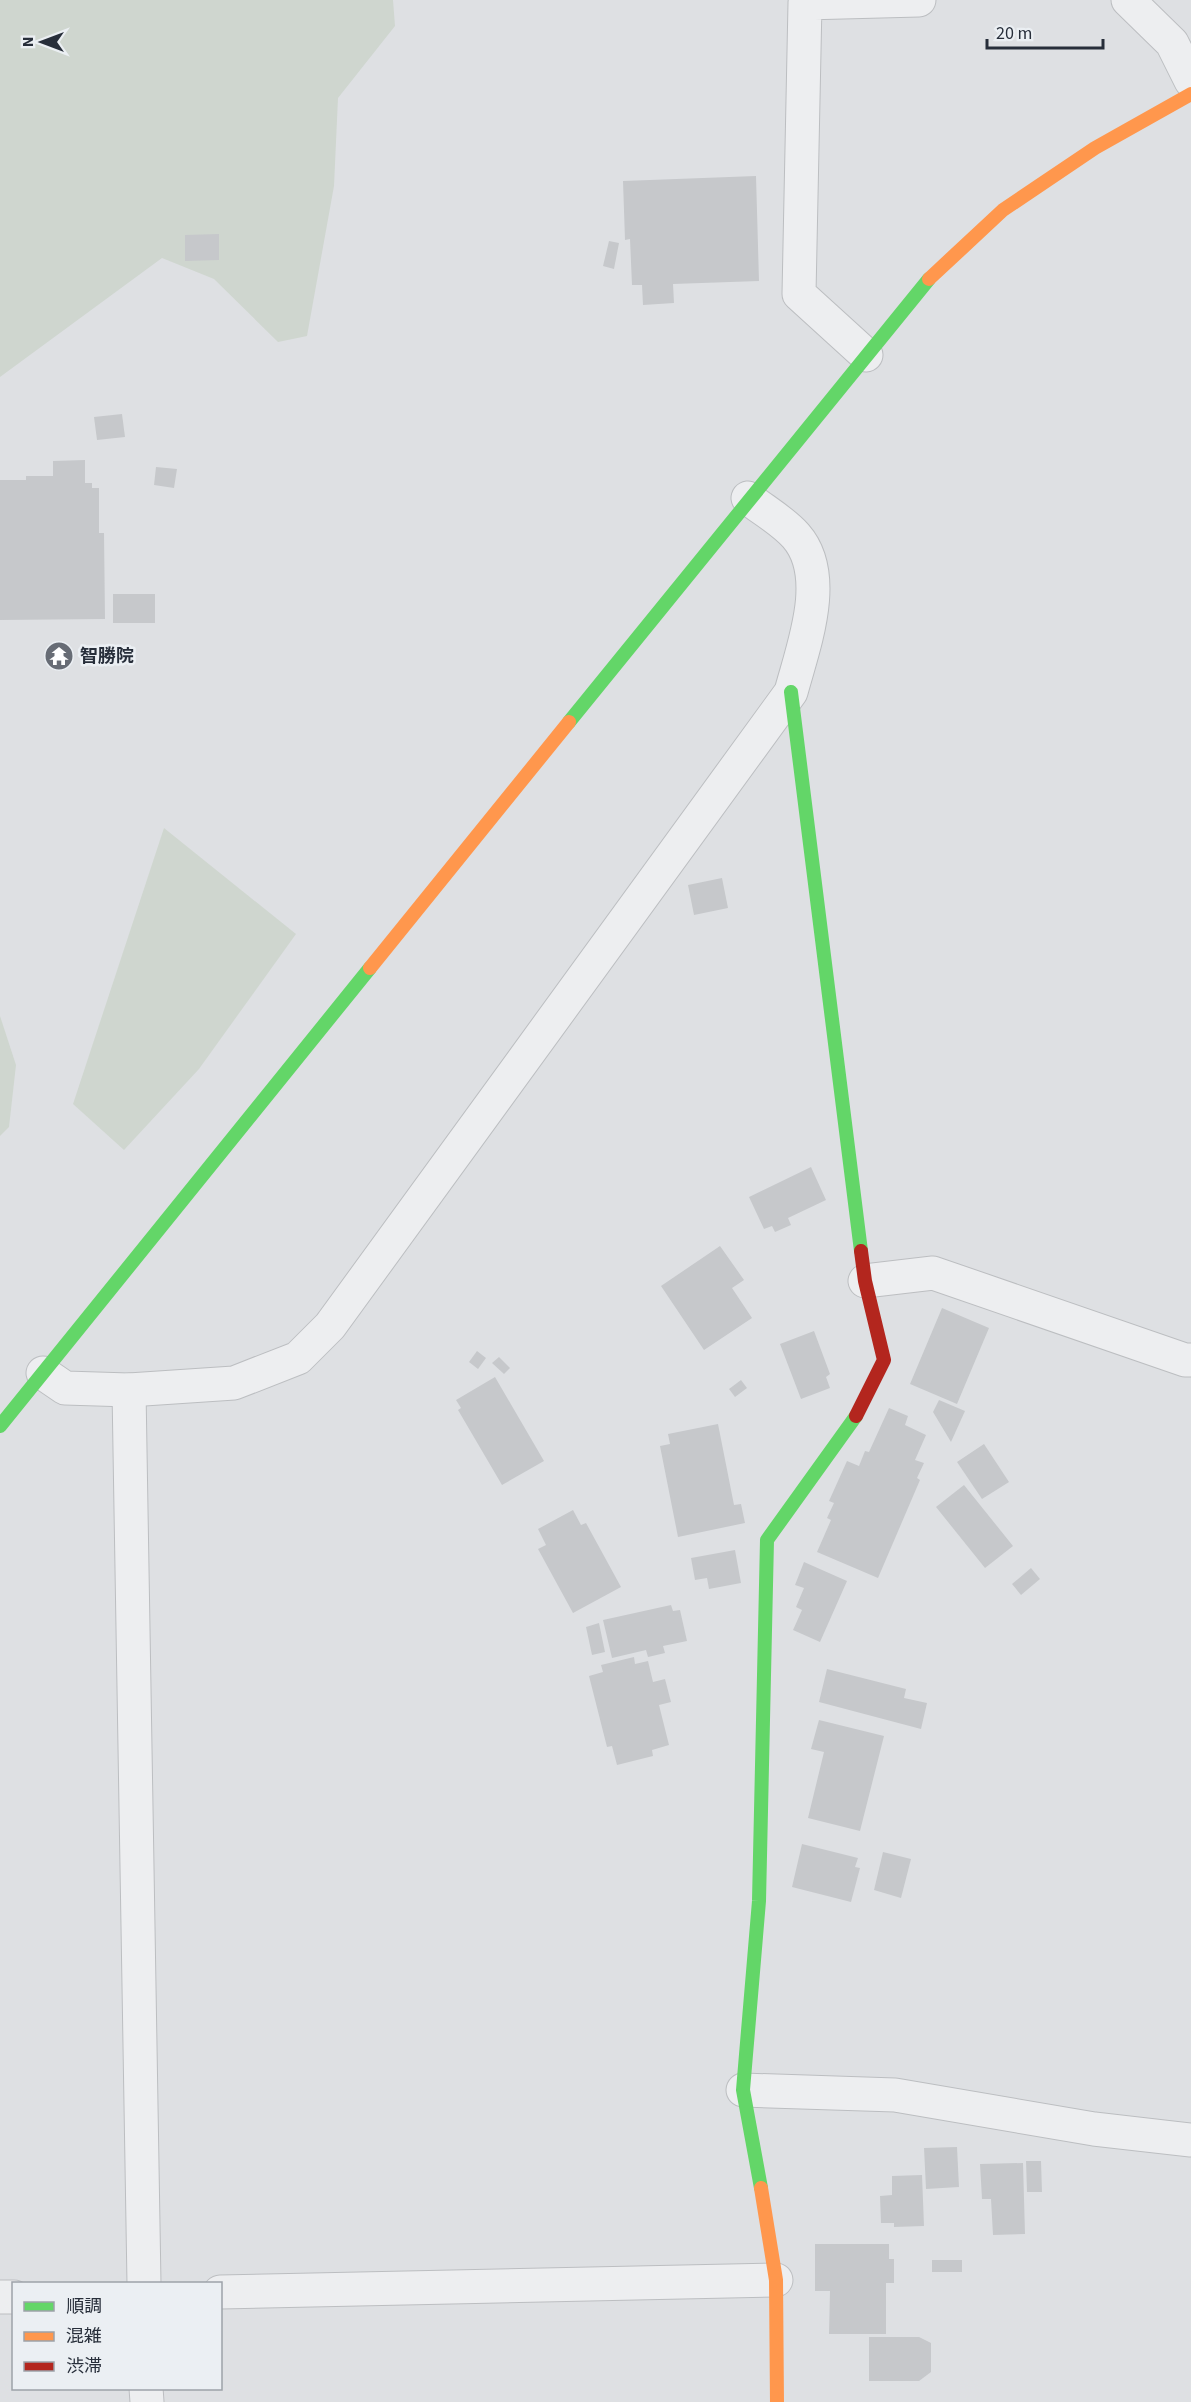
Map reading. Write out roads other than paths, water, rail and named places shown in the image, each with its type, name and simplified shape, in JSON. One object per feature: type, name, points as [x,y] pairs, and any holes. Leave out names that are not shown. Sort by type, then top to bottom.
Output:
[{"type":"street","points":[[866,355],[799,294],[805,2],[919,0]]},
{"type":"street","points":[[1128,0],[1172,43],[1191,81]]},
{"type":"street","points":[[0,1426],[922,284],[1003,210],[1095,148],[1191,94]]},
{"type":"street","points":[[43,1373],[65,1388],[129,1390],[234,1383],[298,1358],[330,1326],[791,692],[812,616],[812,566],[796,536],[748,498]]},
{"type":"street","points":[[777,2402],[776,2280],[743,2090],[759,1901],[767,1540],[854,1421],[884,1360],[865,1281],[791,692]]},
{"type":"street","points":[[865,1281],[933,1272],[1185,1360],[1191,1360]]},
{"type":"street","points":[[129,1390],[144,2282]]},
{"type":"street","points":[[743,2090],[895,2095],[1094,2129],[1191,2140]]},
{"type":"street","points":[[222,2292],[776,2280]]},
{"type":"place","name":"智勝院","points":[[59,656]]}]
